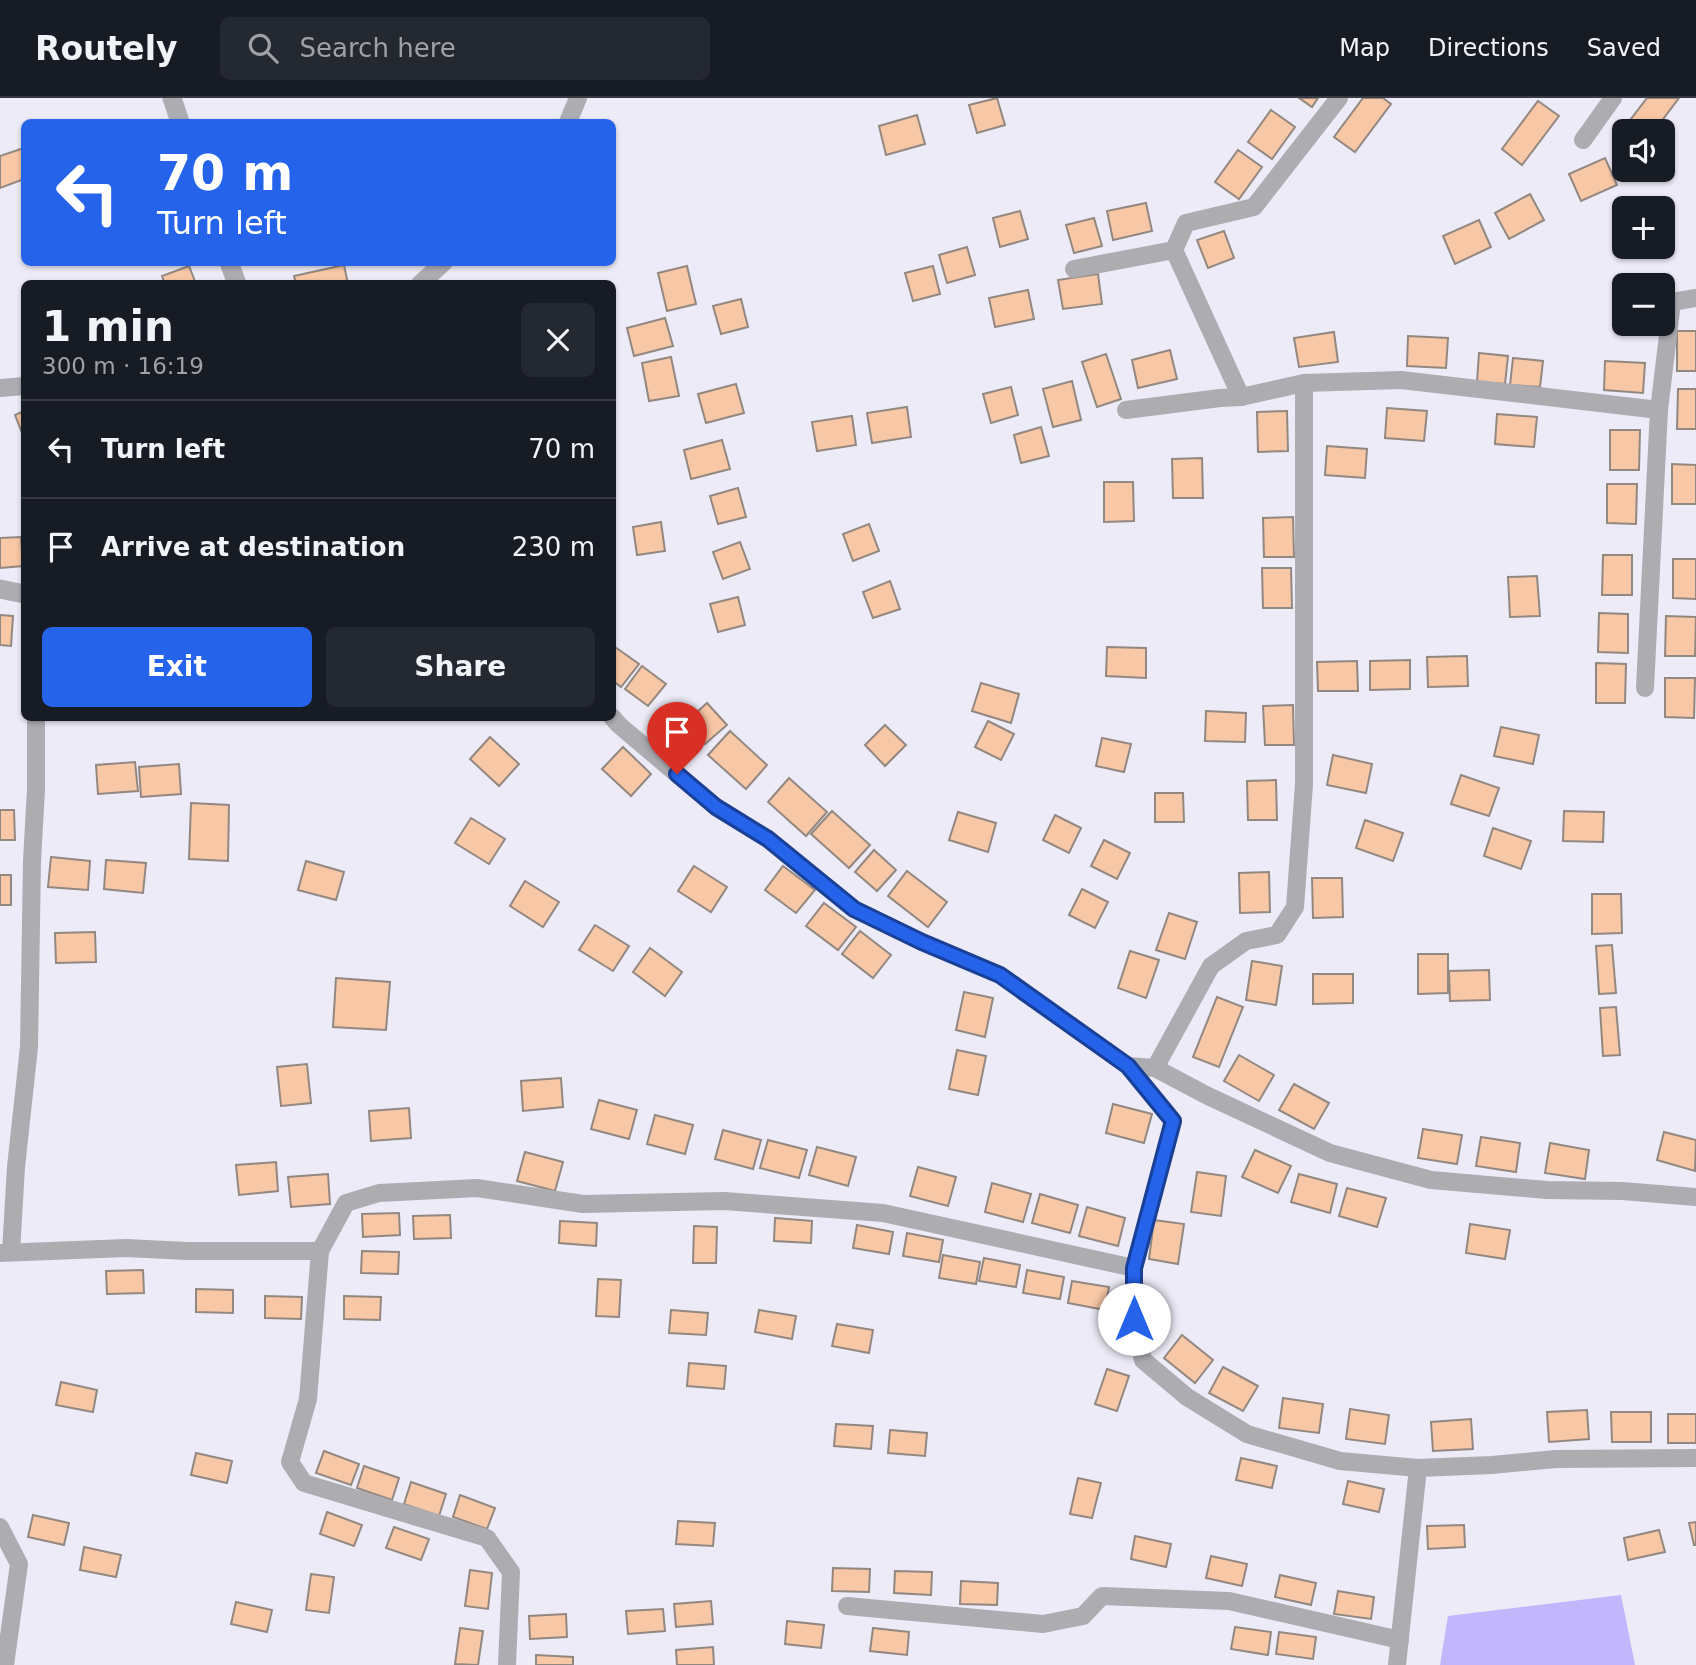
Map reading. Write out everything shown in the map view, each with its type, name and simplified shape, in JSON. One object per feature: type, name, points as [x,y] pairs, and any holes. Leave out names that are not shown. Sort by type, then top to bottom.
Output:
[{"type":"street","points":[[172,98],[179,119]]},
{"type":"street","points":[[569,119],[578,98]]},
{"type":"street","points":[[1241,397],[1174,250],[1186,223],[1254,207],[1339,98]]},
{"type":"street","points":[[1583,140],[1613,98]]},
{"type":"street","points":[[1074,269],[1174,250]]},
{"type":"street","points":[[424,280],[440,266]]},
{"type":"street","points":[[1645,688],[1659,410],[1672,302],[1696,298]]},
{"type":"street","points":[[1126,410],[1241,397],[1304,383],[1401,380],[1659,410]]},
{"type":"street","points":[[1154,1068],[1211,966],[1245,941],[1277,936],[1295,907],[1304,784],[1304,383]]},
{"type":"street","points":[[1,388],[21,386]]},
{"type":"street","points":[[0,589],[21,593]]},
{"type":"street","points":[[36,721],[29,1047],[6,1253],[126,1248],[320,1251]]},
{"type":"street","points":[[616,721],[716,807],[768,839],[854,909],[1000,975],[1128,1066],[1173,1121],[1134,1268],[1134,1319],[1143,1360],[1187,1397],[1247,1434],[1340,1461],[1418,1468],[1556,1459],[1696,1458]]},
{"type":"street","points":[[1128,1066],[1154,1068],[1331,1153],[1432,1180],[1546,1190],[1622,1191],[1696,1197]]},
{"type":"street","points":[[507,1665],[511,1572],[486,1538],[304,1483],[290,1462],[308,1399],[320,1251],[346,1203],[379,1193],[477,1188],[583,1204],[724,1201],[883,1213],[1134,1268]]},
{"type":"street","points":[[1397,1665],[1418,1468]]},
{"type":"street","points":[[0,1527],[19,1564],[5,1665]]},
{"type":"street","points":[[847,1606],[1043,1624],[1083,1616],[1102,1596],[1229,1601],[1400,1640]]},
{"type":"shaded area","points":[[1621,1595],[1635,1665],[1440,1665],[1448,1616]]},
{"type":"building","points":[[997,98],[1005,125],[977,133],[969,105]]},
{"type":"building","points":[[1299,98],[1318,98],[1312,107]]},
{"type":"building","points":[[1363,98],[1383,98],[1391,104],[1355,152],[1334,137]]},
{"type":"building","points":[[1647,98],[1679,98],[1663,119],[1631,119]]},
{"type":"building","points":[[1538,101],[1559,116],[1522,165],[1502,149]]},
{"type":"building","points":[[1271,110],[1295,127],[1272,159],[1248,142]]},
{"type":"building","points":[[917,115],[925,144],[886,155],[879,126]]},
{"type":"building","points":[[21,149],[21,180],[0,188],[0,156]]},
{"type":"building","points":[[1238,150],[1262,167],[1239,199],[1215,182]]},
{"type":"building","points":[[1605,158],[1612,174],[1612,182],[1617,185],[1581,201],[1569,174]]},
{"type":"building","points":[[1530,194],[1544,220],[1509,239],[1495,213]]},
{"type":"building","points":[[1146,203],[1152,231],[1113,240],[1107,211]]},
{"type":"building","points":[[1020,211],[1028,239],[1000,247],[993,218]]},
{"type":"building","points":[[1094,218],[1102,246],[1074,253],[1066,225]]},
{"type":"building","points":[[1479,220],[1491,247],[1455,264],[1443,236]]},
{"type":"building","points":[[1224,231],[1234,258],[1208,268],[1197,240]]},
{"type":"building","points":[[967,247],[975,275],[947,283],[939,255]]},
{"type":"building","points":[[189,266],[194,280],[164,280],[162,276]]},
{"type":"building","points":[[344,266],[347,280],[295,280],[294,276]]},
{"type":"building","points":[[687,266],[696,304],[667,311],[658,273]]},
{"type":"building","points":[[933,266],[940,294],[913,301],[905,273]]},
{"type":"building","points":[[1098,274],[1102,304],[1063,309],[1058,280]]},
{"type":"building","points":[[1028,290],[1034,319],[995,327],[989,298]]},
{"type":"building","points":[[741,299],[748,327],[721,334],[713,306]]},
{"type":"building","points":[[665,318],[673,346],[634,356],[627,328]]},
{"type":"building","points":[[1677,331],[1696,331],[1696,371],[1677,371]]},
{"type":"building","points":[[1334,332],[1338,362],[1299,367],[1294,338]]},
{"type":"building","points":[[1408,336],[1448,338],[1446,368],[1407,366]]},
{"type":"building","points":[[1170,350],[1177,379],[1138,388],[1132,360]]},
{"type":"building","points":[[1479,353],[1508,356],[1505,384],[1477,382]]},
{"type":"building","points":[[1106,354],[1121,399],[1097,407],[1082,362]]},
{"type":"building","points":[[671,357],[679,396],[649,401],[642,363]]},
{"type":"building","points":[[1513,358],[1543,361],[1540,387],[1510,385]]},
{"type":"building","points":[[1605,361],[1645,363],[1643,393],[1604,390]]},
{"type":"building","points":[[1072,381],[1081,420],[1053,427],[1043,389]]},
{"type":"building","points":[[736,384],[744,413],[706,423],[698,394]]},
{"type":"building","points":[[1011,387],[1018,415],[991,423],[983,394]]},
{"type":"building","points":[[1678,389],[1696,389],[1696,429],[1677,429]]},
{"type":"building","points":[[907,407],[911,437],[872,443],[867,413]]},
{"type":"building","points":[[1387,408],[1427,411],[1424,441],[1385,438]]},
{"type":"building","points":[[1287,411],[1288,451],[1258,452],[1257,412]]},
{"type":"building","points":[[21,412],[21,430],[15,415]]},
{"type":"building","points":[[1497,414],[1537,417],[1534,447],[1495,444]]},
{"type":"building","points":[[852,416],[856,445],[817,451],[812,422]]},
{"type":"building","points":[[1041,427],[1049,456],[1021,463],[1014,435]]},
{"type":"building","points":[[1610,430],[1640,430],[1639,470],[1610,470]]},
{"type":"building","points":[[722,440],[730,469],[691,479],[684,450]]},
{"type":"building","points":[[1327,446],[1367,449],[1365,478],[1325,475]]},
{"type":"building","points":[[1202,458],[1203,498],[1173,498],[1172,459]]},
{"type":"building","points":[[1672,464],[1696,465],[1696,504],[1672,504]]},
{"type":"building","points":[[1104,482],[1133,482],[1134,521],[1104,522]]},
{"type":"building","points":[[1607,484],[1637,484],[1636,524],[1607,523]]},
{"type":"building","points":[[738,488],[746,517],[718,524],[710,496]]},
{"type":"building","points":[[1293,517],[1294,557],[1264,557],[1263,518]]},
{"type":"building","points":[[661,522],[665,551],[637,555],[633,527]]},
{"type":"building","points":[[869,524],[879,551],[853,561],[843,534]]},
{"type":"building","points":[[21,537],[21,566],[0,568],[0,538]]},
{"type":"building","points":[[740,542],[750,569],[723,579],[713,552]]},
{"type":"building","points":[[1603,555],[1632,555],[1632,595],[1602,595]]},
{"type":"building","points":[[1673,559],[1696,559],[1696,599],[1673,598]]},
{"type":"building","points":[[1262,568],[1291,568],[1292,608],[1263,608]]},
{"type":"building","points":[[1537,576],[1540,616],[1510,617],[1508,577]]},
{"type":"building","points":[[890,581],[900,609],[873,618],[863,592]]},
{"type":"building","points":[[738,597],[745,625],[718,632],[710,604]]},
{"type":"building","points":[[1599,613],[1628,614],[1628,653],[1598,652]]},
{"type":"building","points":[[0,615],[13,616],[11,646],[0,645]]},
{"type":"building","points":[[1666,616],[1696,617],[1695,656],[1665,656]]},
{"type":"building","points":[[1107,647],[1146,648],[1146,678],[1106,676]]},
{"type":"building","points":[[616,648],[639,664],[621,687],[616,683]]},
{"type":"building","points":[[1467,656],[1468,686],[1428,687],[1427,657]]},
{"type":"building","points":[[1410,660],[1410,689],[1370,690],[1370,661]]},
{"type":"building","points":[[1357,661],[1358,691],[1318,691],[1317,662]]},
{"type":"building","points":[[1596,663],[1626,664],[1625,703],[1596,703]]},
{"type":"building","points":[[642,666],[666,684],[648,706],[625,689]]},
{"type":"building","points":[[1665,678],[1695,678],[1694,718],[1665,717]]},
{"type":"building","points":[[981,683],[1019,694],[1011,723],[972,711]]},
{"type":"building","points":[[707,703],[727,725],[705,744],[686,722]]},
{"type":"building","points":[[1293,705],[1294,745],[1265,745],[1263,706]]},
{"type":"building","points":[[1206,711],[1246,713],[1245,742],[1205,741]]},
{"type":"building","points":[[988,721],[1014,734],[1001,760],[975,747]]},
{"type":"building","points":[[885,725],[906,745],[885,766],[865,745]]},
{"type":"building","points":[[1501,727],[1539,735],[1533,764],[1494,756]]},
{"type":"building","points":[[730,731],[767,765],[746,789],[708,755]]},
{"type":"building","points":[[490,737],[519,764],[499,786],[470,759]]},
{"type":"building","points":[[1102,738],[1131,744],[1124,772],[1096,766]]},
{"type":"building","points":[[623,747],[651,774],[631,796],[602,769]]},
{"type":"building","points":[[1333,755],[1372,764],[1366,793],[1327,785]]},
{"type":"building","points":[[135,762],[138,791],[98,794],[96,765]]},
{"type":"building","points":[[179,764],[181,794],[141,797],[139,767]]},
{"type":"building","points":[[1461,775],[1499,788],[1489,816],[1451,804]]},
{"type":"building","points":[[789,778],[827,812],[806,836],[768,802]]},
{"type":"building","points":[[1276,780],[1277,820],[1248,820],[1247,781]]},
{"type":"building","points":[[1155,793],[1183,793],[1184,822],[1155,822]]},
{"type":"building","points":[[191,803],[229,805],[228,861],[189,859]]},
{"type":"building","points":[[0,810],[14,810],[15,840],[0,840]]},
{"type":"building","points":[[832,811],[870,845],[849,868],[811,834]]},
{"type":"building","points":[[1564,811],[1604,812],[1603,842],[1563,841]]},
{"type":"building","points":[[958,812],[996,823],[988,852],[949,840]]},
{"type":"building","points":[[1055,815],[1081,828],[1069,853],[1043,840]]},
{"type":"building","points":[[471,818],[505,839],[489,864],[455,843]]},
{"type":"building","points":[[1365,820],[1403,833],[1393,861],[1356,848]]},
{"type":"building","points":[[1493,828],[1531,841],[1521,869],[1484,856]]},
{"type":"building","points":[[1104,840],[1130,853],[1117,879],[1091,866]]},
{"type":"building","points":[[874,850],[896,870],[877,891],[855,872]]},
{"type":"building","points":[[51,857],[90,861],[88,890],[48,887]]},
{"type":"building","points":[[106,860],[146,863],[143,893],[104,889]]},
{"type":"building","points":[[306,861],[344,872],[336,900],[298,890]]},
{"type":"building","points":[[694,866],[727,887],[711,912],[678,891]]},
{"type":"building","points":[[783,866],[815,890],[796,913],[765,890]]},
{"type":"building","points":[[907,871],[947,902],[928,927],[888,896]]},
{"type":"building","points":[[1269,872],[1270,912],[1240,913],[1239,873]]},
{"type":"building","points":[[0,875],[11,875],[11,905],[0,905]]},
{"type":"building","points":[[1312,878],[1342,878],[1343,917],[1313,918]]},
{"type":"building","points":[[525,881],[559,902],[543,927],[510,906]]},
{"type":"building","points":[[1082,889],[1108,902],[1095,928],[1069,915]]},
{"type":"building","points":[[1592,894],[1621,894],[1622,933],[1592,934]]},
{"type":"building","points":[[824,903],[856,927],[838,950],[806,926]]},
{"type":"building","points":[[1169,913],[1197,922],[1185,959],[1156,950]]},
{"type":"building","points":[[595,925],[629,946],[613,971],[579,950]]},
{"type":"building","points":[[860,931],[891,955],[873,978],[842,954]]},
{"type":"building","points":[[95,932],[96,962],[56,963],[55,933]]},
{"type":"building","points":[[1612,945],[1616,993],[1599,994],[1596,946]]},
{"type":"building","points":[[650,948],[682,972],[665,996],[633,972]]},
{"type":"building","points":[[1130,951],[1159,960],[1146,998],[1118,988]]},
{"type":"building","points":[[1418,954],[1448,954],[1448,993],[1418,994]]},
{"type":"building","points":[[1252,961],[1282,966],[1276,1005],[1246,1000]]},
{"type":"building","points":[[1489,970],[1490,1000],[1450,1001],[1449,971]]},
{"type":"building","points":[[1313,974],[1353,974],[1353,1003],[1313,1004]]},
{"type":"building","points":[[336,978],[390,982],[386,1030],[333,1027]]},
{"type":"building","points":[[964,992],[993,998],[985,1037],[956,1030]]},
{"type":"building","points":[[1217,997],[1243,1007],[1219,1067],[1193,1057]]},
{"type":"building","points":[[1616,1007],[1620,1055],[1603,1056],[1600,1008]]},
{"type":"building","points":[[957,1050],[986,1056],[978,1095],[949,1089]]},
{"type":"building","points":[[1239,1055],[1274,1075],[1259,1101],[1224,1081]]},
{"type":"building","points":[[307,1064],[311,1103],[281,1106],[277,1067]]},
{"type":"building","points":[[561,1078],[563,1107],[523,1111],[521,1081]]},
{"type":"building","points":[[1294,1084],[1329,1103],[1314,1129],[1279,1110]]},
{"type":"building","points":[[599,1100],[637,1110],[629,1139],[591,1129]]},
{"type":"building","points":[[1113,1104],[1152,1114],[1144,1143],[1106,1133]]},
{"type":"building","points":[[409,1108],[411,1138],[371,1141],[369,1111]]},
{"type":"building","points":[[655,1115],[693,1125],[685,1154],[647,1144]]},
{"type":"building","points":[[1423,1129],[1462,1135],[1457,1164],[1418,1158]]},
{"type":"building","points":[[723,1130],[761,1140],[753,1169],[715,1159]]},
{"type":"building","points":[[1664,1132],[1696,1140],[1695,1171],[1657,1160]]},
{"type":"building","points":[[1481,1137],[1520,1143],[1516,1172],[1476,1166]]},
{"type":"building","points":[[768,1140],[807,1150],[799,1178],[760,1168]]},
{"type":"building","points":[[1550,1143],[1589,1150],[1585,1179],[1545,1173]]},
{"type":"building","points":[[817,1147],[856,1157],[848,1186],[809,1175]]},
{"type":"building","points":[[1255,1150],[1291,1166],[1278,1193],[1242,1177]]},
{"type":"building","points":[[525,1152],[563,1162],[555,1191],[517,1181]]},
{"type":"building","points":[[276,1162],[278,1191],[239,1195],[236,1165]]},
{"type":"building","points":[[918,1167],[956,1177],[948,1206],[910,1196]]},
{"type":"building","points":[[1197,1172],[1226,1176],[1221,1216],[1191,1212]]},
{"type":"building","points":[[328,1174],[330,1204],[291,1207],[288,1177]]},
{"type":"building","points":[[1299,1174],[1337,1184],[1330,1213],[1291,1202]]},
{"type":"building","points":[[992,1183],[1031,1194],[1023,1222],[985,1212]]},
{"type":"building","points":[[1347,1188],[1386,1198],[1377,1227],[1339,1216]]},
{"type":"building","points":[[1040,1194],[1078,1205],[1070,1233],[1032,1223]]},
{"type":"building","points":[[1087,1207],[1125,1218],[1118,1246],[1079,1236]]},
{"type":"building","points":[[399,1213],[400,1235],[363,1237],[362,1214]]},
{"type":"building","points":[[450,1215],[451,1238],[414,1239],[413,1216]]},
{"type":"building","points":[[775,1218],[812,1221],[811,1243],[774,1241]]},
{"type":"building","points":[[1154,1220],[1184,1224],[1178,1264],[1149,1259]]},
{"type":"building","points":[[560,1221],[597,1223],[596,1246],[559,1243]]},
{"type":"building","points":[[1470,1224],[1510,1230],[1505,1259],[1466,1253]]},
{"type":"building","points":[[857,1225],[893,1232],[889,1254],[853,1248]]},
{"type":"building","points":[[694,1226],[717,1227],[716,1263],[693,1263]]},
{"type":"building","points":[[907,1233],[943,1240],[939,1262],[903,1256]]},
{"type":"building","points":[[362,1251],[399,1252],[398,1274],[361,1273]]},
{"type":"building","points":[[943,1255],[980,1262],[976,1284],[939,1278]]},
{"type":"building","points":[[984,1258],[1020,1265],[1016,1287],[979,1281]]},
{"type":"building","points":[[143,1270],[144,1293],[107,1294],[106,1271]]},
{"type":"building","points":[[1027,1270],[1064,1277],[1060,1299],[1023,1293]]},
{"type":"building","points":[[598,1279],[621,1280],[619,1317],[596,1316]]},
{"type":"building","points":[[1072,1281],[1109,1287],[1105,1310],[1068,1303]]},
{"type":"building","points":[[196,1289],[233,1290],[233,1313],[196,1312]]},
{"type":"building","points":[[265,1296],[302,1297],[301,1319],[265,1318]]},
{"type":"building","points":[[344,1296],[381,1297],[380,1320],[344,1319]]},
{"type":"building","points":[[671,1310],[708,1313],[706,1335],[669,1333]]},
{"type":"building","points":[[759,1310],[796,1316],[792,1339],[755,1332]]},
{"type":"building","points":[[837,1324],[873,1330],[869,1353],[832,1346]]},
{"type":"building","points":[[1182,1335],[1213,1360],[1195,1383],[1164,1358]]},
{"type":"building","points":[[689,1363],[726,1366],[724,1389],[687,1386]]},
{"type":"building","points":[[1223,1367],[1258,1386],[1243,1411],[1209,1393]]},
{"type":"building","points":[[1107,1369],[1129,1376],[1117,1411],[1095,1404]]},
{"type":"building","points":[[61,1382],[97,1390],[93,1412],[56,1405]]},
{"type":"building","points":[[1283,1398],[1323,1404],[1319,1433],[1279,1428]]},
{"type":"building","points":[[1350,1409],[1389,1415],[1385,1444],[1346,1439]]},
{"type":"building","points":[[1587,1410],[1589,1439],[1549,1442],[1547,1412]]},
{"type":"building","points":[[1611,1412],[1651,1412],[1651,1442],[1612,1442]]},
{"type":"building","points":[[1668,1414],[1696,1414],[1696,1443],[1668,1443]]},
{"type":"building","points":[[1471,1419],[1473,1449],[1433,1451],[1431,1422]]},
{"type":"building","points":[[836,1424],[873,1426],[871,1449],[834,1446]]},
{"type":"building","points":[[890,1430],[927,1433],[925,1456],[888,1453]]},
{"type":"building","points":[[324,1451],[359,1464],[351,1485],[316,1473]]},
{"type":"building","points":[[196,1453],[232,1461],[227,1483],[191,1475]]},
{"type":"building","points":[[1241,1458],[1277,1466],[1272,1488],[1236,1480]]},
{"type":"building","points":[[364,1466],[399,1478],[392,1500],[357,1488]]},
{"type":"building","points":[[1078,1478],[1101,1483],[1092,1518],[1070,1514]]},
{"type":"building","points":[[1348,1481],[1384,1489],[1379,1512],[1343,1504]]},
{"type":"building","points":[[411,1482],[446,1494],[439,1516],[404,1504]]},
{"type":"building","points":[[460,1495],[495,1508],[487,1529],[453,1517]]},
{"type":"building","points":[[327,1512],[362,1525],[354,1546],[320,1534]]},
{"type":"building","points":[[33,1515],[69,1523],[64,1545],[28,1537]]},
{"type":"building","points":[[678,1521],[715,1523],[713,1546],[676,1544]]},
{"type":"building","points":[[1696,1522],[1696,1545],[1694,1545],[1689,1523]]},
{"type":"building","points":[[1464,1525],[1465,1547],[1428,1549],[1427,1526]]},
{"type":"building","points":[[394,1527],[429,1539],[421,1560],[386,1548]]},
{"type":"building","points":[[1659,1530],[1665,1552],[1628,1560],[1624,1538]]},
{"type":"building","points":[[1135,1536],[1171,1544],[1166,1567],[1131,1559]]},
{"type":"building","points":[[84,1547],[121,1555],[116,1577],[80,1570]]},
{"type":"building","points":[[1211,1556],[1247,1564],[1242,1586],[1206,1578]]},
{"type":"building","points":[[833,1568],[870,1569],[869,1592],[832,1591]]},
{"type":"building","points":[[470,1570],[492,1573],[488,1609],[465,1606]]},
{"type":"building","points":[[895,1571],[932,1572],[931,1595],[894,1593]]},
{"type":"building","points":[[311,1574],[334,1577],[329,1613],[306,1610]]},
{"type":"building","points":[[1280,1575],[1316,1583],[1311,1605],[1275,1597]]},
{"type":"building","points":[[961,1581],[998,1583],[997,1605],[960,1604]]},
{"type":"building","points":[[1338,1591],[1374,1597],[1371,1619],[1334,1614]]},
{"type":"building","points":[[711,1601],[713,1624],[676,1627],[674,1604]]},
{"type":"building","points":[[236,1602],[272,1610],[267,1632],[231,1624]]},
{"type":"building","points":[[663,1609],[665,1631],[628,1634],[626,1611]]},
{"type":"building","points":[[566,1614],[567,1637],[530,1639],[529,1616]]},
{"type":"building","points":[[787,1621],[824,1625],[821,1648],[785,1644]]},
{"type":"building","points":[[1235,1627],[1271,1632],[1268,1655],[1231,1649]]},
{"type":"building","points":[[460,1628],[483,1631],[478,1665],[455,1664]]},
{"type":"building","points":[[873,1628],[909,1632],[907,1655],[870,1651]]},
{"type":"building","points":[[1279,1632],[1316,1637],[1313,1659],[1276,1654]]},
{"type":"building","points":[[713,1647],[714,1665],[677,1665],[676,1650]]},
{"type":"building","points":[[536,1655],[573,1657],[573,1665],[536,1665]]},
{"type":"route","points":[[677,774],[716,807],[768,839],[854,909],[1000,975],[1128,1066],[1173,1121],[1134,1268],[1134,1319]]}]
